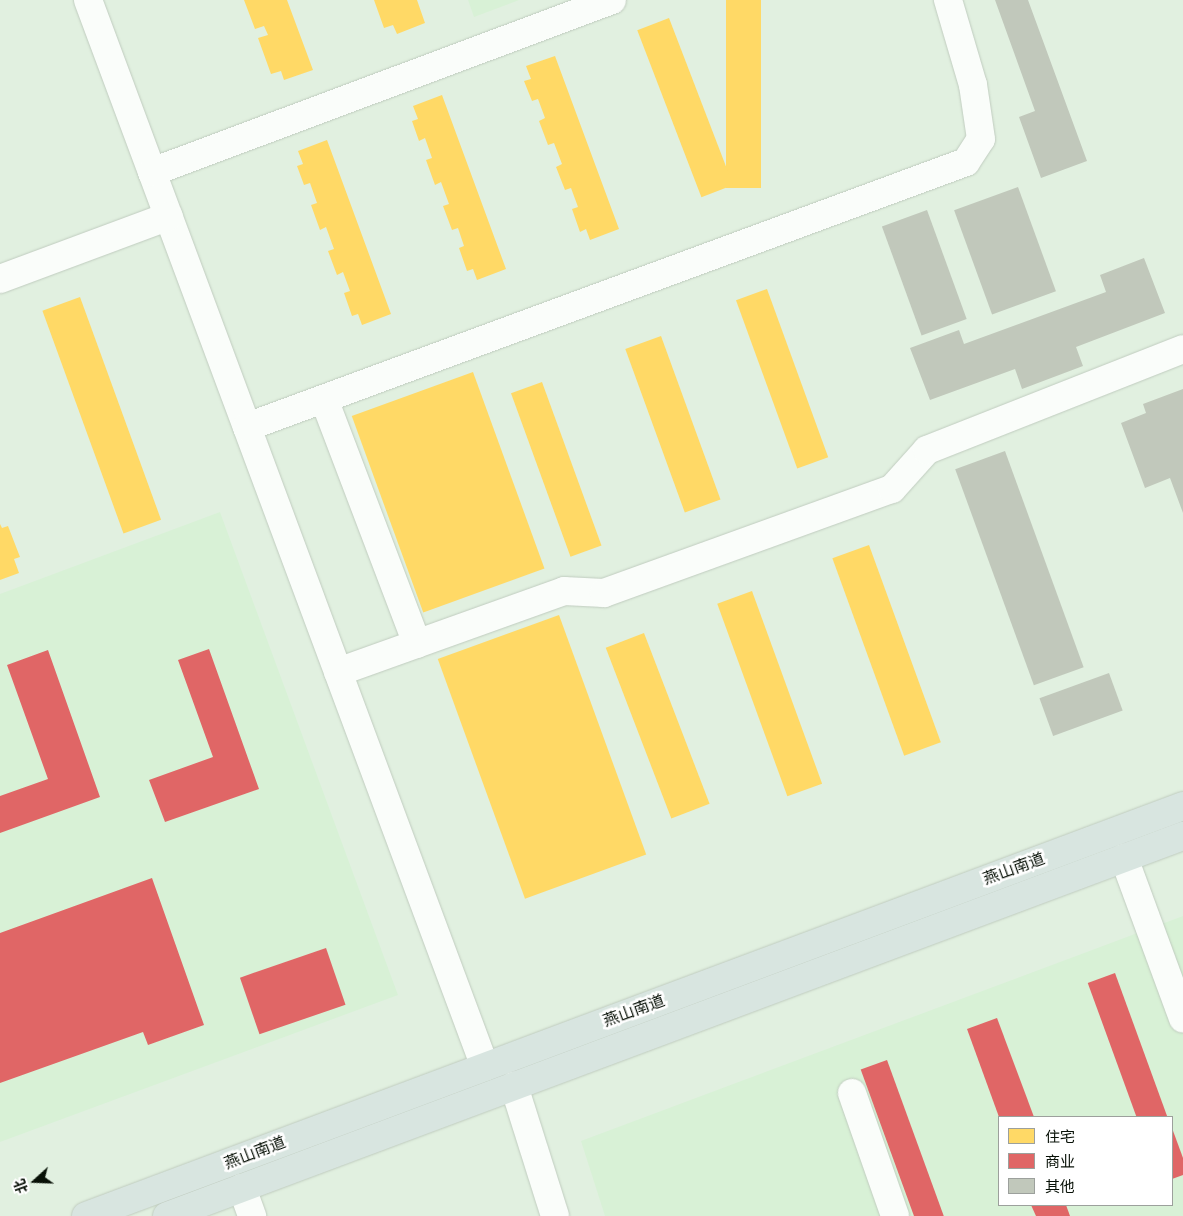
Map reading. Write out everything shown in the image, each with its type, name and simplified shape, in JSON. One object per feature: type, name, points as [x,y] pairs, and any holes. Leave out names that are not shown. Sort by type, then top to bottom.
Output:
[{"type":"main road","name":"燕山南道","points":[[86,1216],[1183,806]]},
{"type":"main road","name":"燕山南道","points":[[167,1216],[1183,836]]},
{"type":"street","points":[[88,0],[485,1067]]},
{"type":"street","points":[[152,172],[612,0]]},
{"type":"street","points":[[247,427],[966,162],[981,139],[973,85],[948,0]]},
{"type":"street","points":[[0,279],[168,216]]},
{"type":"street","points":[[338,672],[564,591],[604,594],[892,489],[927,450],[1183,349]]},
{"type":"street","points":[[324,398],[417,644]]},
{"type":"street","points":[[1124,858],[1183,1018]]},
{"type":"street","points":[[514,1086],[555,1216]]},
{"type":"street","points":[[852,1093],[895,1216]]},
{"type":"street","points":[[242,1188],[252,1216]]},
{"type":"shaded area","points":[[468,0],[519,0],[474,17]]},
{"type":"shaded area","points":[[220,512],[398,995],[0,1142],[0,594]]},
{"type":"shaded area","points":[[1183,916],[1183,1216],[605,1216],[581,1141]]},
{"type":"building: 住宅","points":[[244,0],[287,0],[313,70],[284,80],[281,71],[271,74],[258,38],[268,35],[264,26],[255,29]]},
{"type":"building: 住宅","points":[[374,0],[417,0],[425,23],[397,34],[393,25],[384,28]]},
{"type":"building: 住宅","points":[[726,0],[761,0],[761,188],[726,188]]},
{"type":"building: 住宅","points":[[669,18],[733,185],[701,197],[637,30]]},
{"type":"building: 住宅","points":[[555,56],[619,229],[590,240],[586,229],[580,232],[572,209],[578,207],[571,188],[565,190],[556,167],[562,164],[554,143],[548,145],[539,121],[545,118],[538,99],[532,101],[524,81],[531,79],[526,66]]},
{"type":"building: 住宅","points":[[442,95],[506,269],[477,280],[473,269],[467,271],[459,248],[464,246],[458,228],[452,230],[443,206],[449,204],[441,182],[435,185],[426,160],[432,158],[425,138],[419,141],[412,121],[418,119],[413,106]]},
{"type":"building: 住宅","points":[[327,140],[391,314],[362,325],[358,314],[352,316],[344,293],[350,291],[343,272],[337,275],[328,251],[334,249],[326,227],[320,230],[311,205],[317,203],[310,183],[304,185],[297,166],[303,164],[298,151]]},
{"type":"building: 住宅","points":[[767,289],[828,457],[797,468],[736,300]]},
{"type":"building: 住宅","points":[[80,297],[161,520],[123,533],[42,311]]},
{"type":"building: 住宅","points":[[661,336],[721,500],[685,513],[625,349]]},
{"type":"building: 住宅","points":[[473,372],[544,568],[423,613],[352,416]]},
{"type":"building: 住宅","points":[[542,382],[602,546],[571,557],[511,393]]},
{"type":"building: 住宅","points":[[0,524],[2,528],[8,526],[20,557],[14,559],[19,573],[0,580]]},
{"type":"building: 住宅","points":[[869,545],[941,742],[904,756],[832,558]]},
{"type":"building: 住宅","points":[[752,591],[822,784],[787,796],[717,604]]},
{"type":"building: 住宅","points":[[559,615],[646,855],[525,899],[438,659]]},
{"type":"building: 住宅","points":[[644,633],[710,804],[671,819],[606,648]]},
{"type":"building: 商业","points":[[209,649],[259,789],[165,822],[149,780],[213,757],[178,660]]},
{"type":"building: 商业","points":[[48,650],[100,797],[0,833],[0,796],[48,779],[7,665]]},
{"type":"building: 商业","points":[[152,878],[204,1025],[148,1045],[143,1032],[0,1083],[0,933]]},
{"type":"building: 商业","points":[[326,948],[346,1005],[259,1034],[240,978]]},
{"type":"building: 商业","points":[[1115,973],[1167,1116],[1136,1116],[1088,983]]},
{"type":"building: 商业","points":[[997,1018],[1034,1116],[999,1116],[967,1029]]},
{"type":"building: 商业","points":[[887,1060],[944,1216],[914,1216],[861,1070]]},
{"type":"building: 商业","points":[[1173,1131],[1183,1158],[1183,1175],[1173,1179]]},
{"type":"building: 商业","points":[[1031,1206],[1066,1206],[1070,1216],[1036,1216]]},
{"type":"building: 其他","points":[[995,0],[1028,0],[1087,161],[1041,178],[1019,117],[1035,111]]},
{"type":"building: 其他","points":[[1018,187],[1056,291],[992,315],[954,210]]},
{"type":"building: 其他","points":[[927,210],[967,319],[922,335],[882,226]]},
{"type":"building: 其他","points":[[1144,258],[1165,313],[1076,347],[1083,366],[1022,389],[1015,369],[930,400],[910,348],[959,330],[964,344],[1106,292],[1100,275]]},
{"type":"building: 其他","points":[[1183,389],[1183,513],[1170,478],[1145,488],[1121,423],[1146,413],[1143,404]]},
{"type":"building: 其他","points":[[1005,451],[1084,667],[1034,685],[955,469]]},
{"type":"building: 其他","points":[[1109,673],[1123,711],[1053,736],[1039,698]]}]
